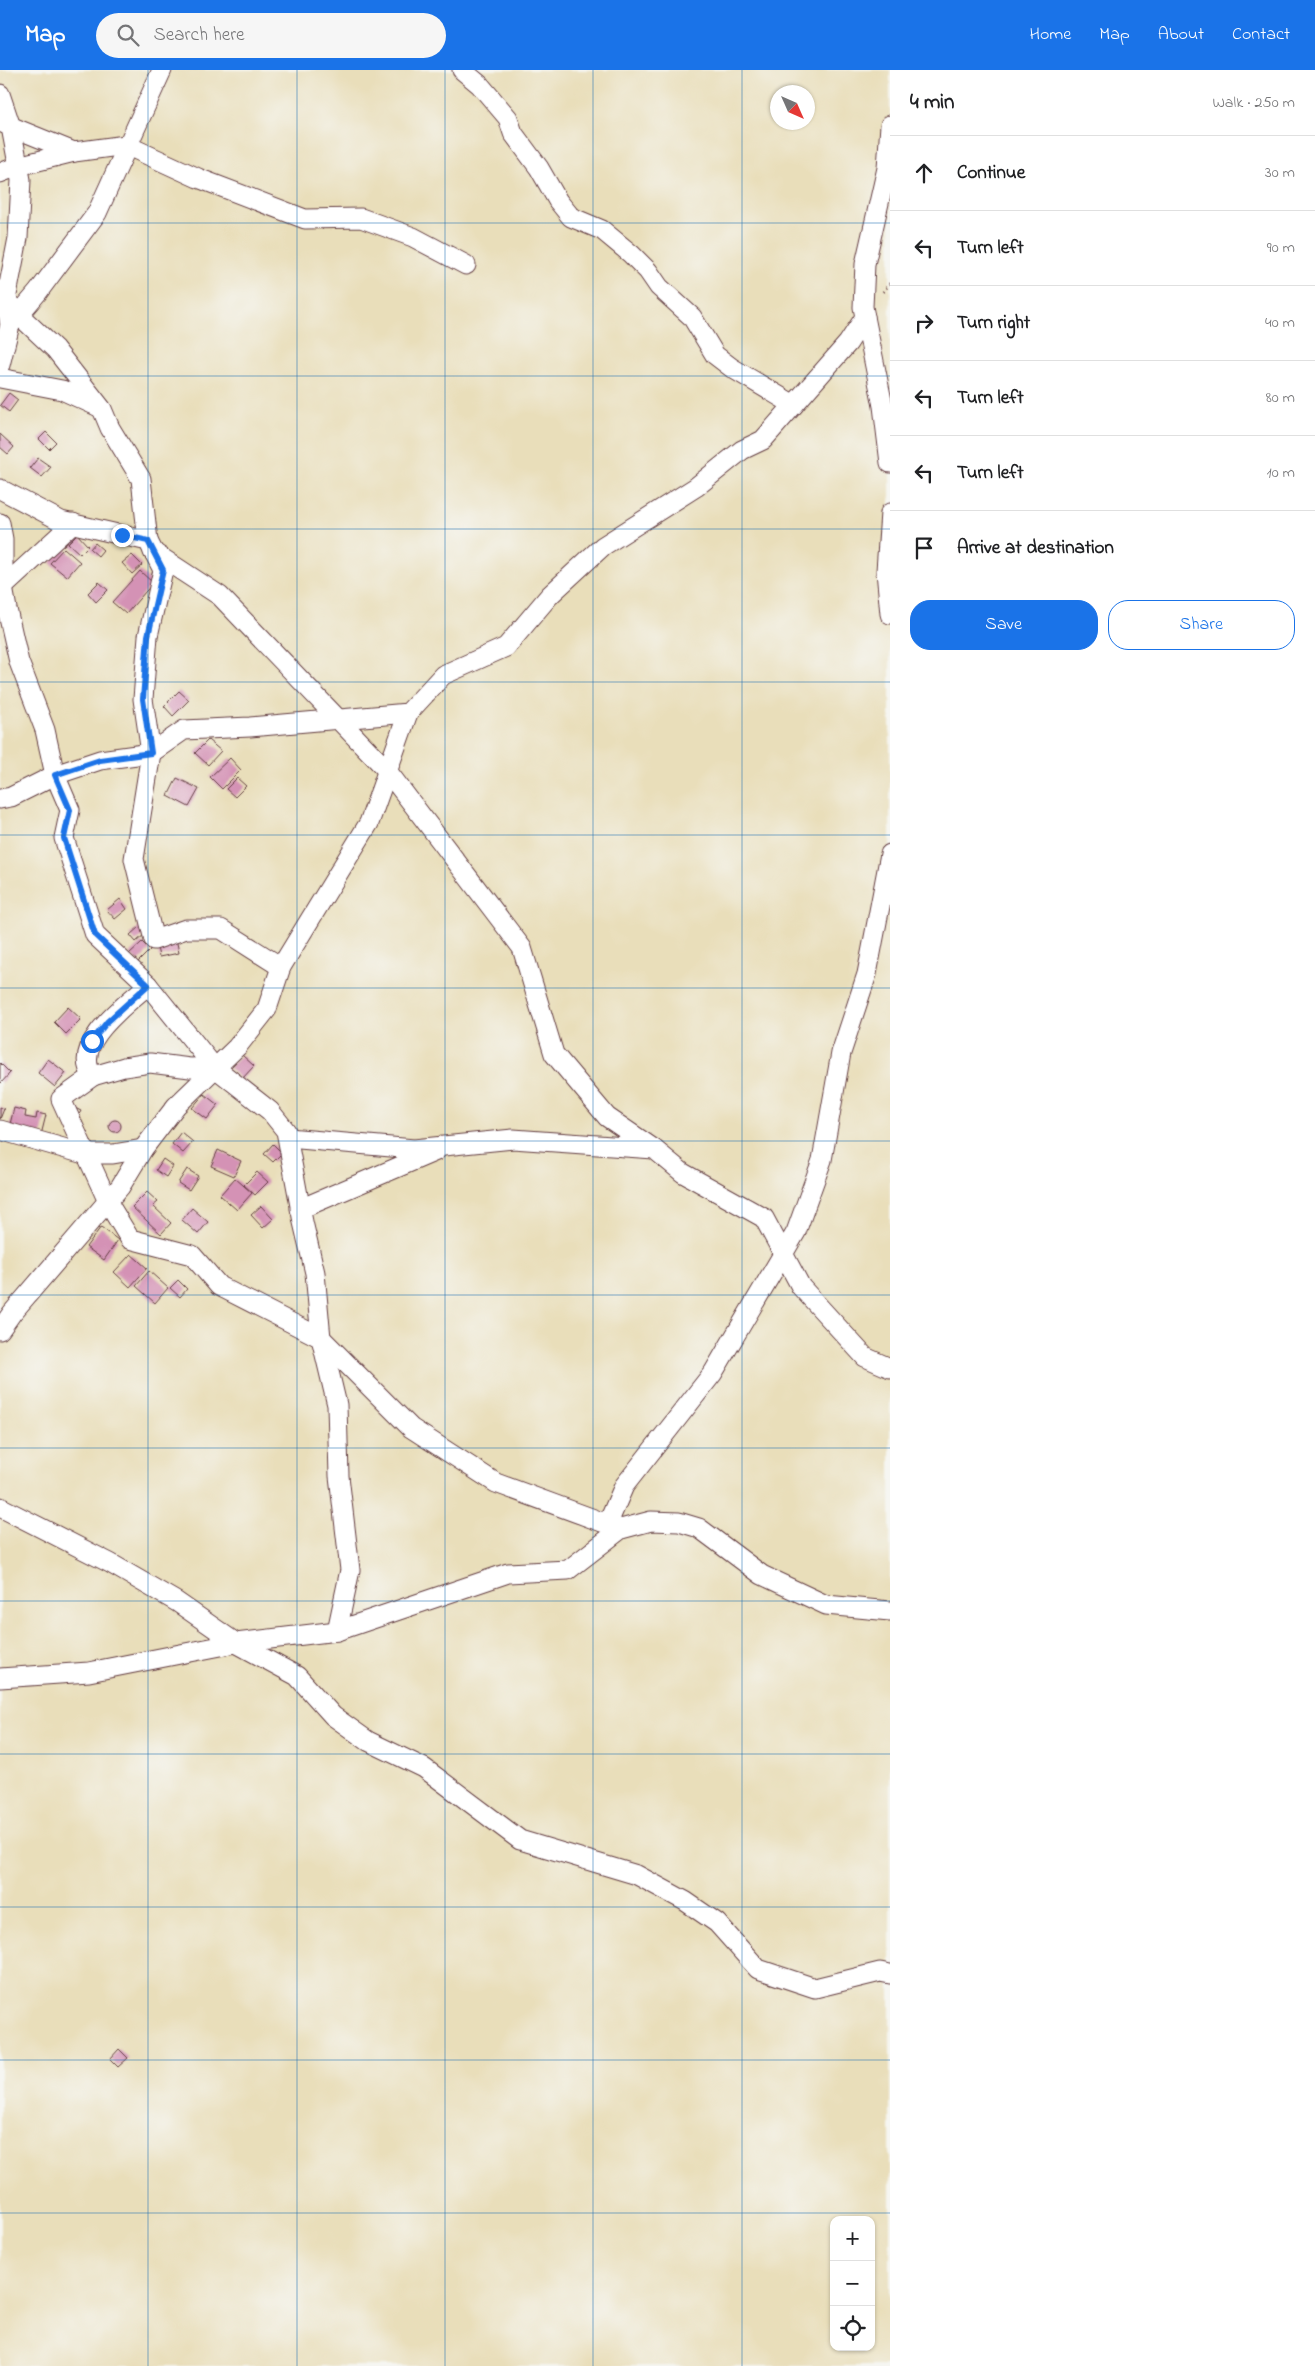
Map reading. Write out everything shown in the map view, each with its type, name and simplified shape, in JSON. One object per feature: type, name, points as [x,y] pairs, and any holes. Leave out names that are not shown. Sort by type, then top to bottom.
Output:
[{"type":"street","points":[[0,365],[15,320],[97,213],[126,145],[162,70]]},
{"type":"street","points":[[462,70],[480,85],[508,118],[514,133],[570,217],[602,230],[631,254],[648,271],[659,288],[692,317],[715,355],[732,368],[794,405]]},
{"type":"street","points":[[0,94],[5,124],[21,180],[18,238],[3,293],[15,320],[55,348],[102,409],[110,428],[141,479],[151,547],[163,570],[148,636],[143,699],[151,753],[134,859],[154,940],[186,929],[221,929],[281,967]]},
{"type":"street","points":[[5,124],[74,152]]},
{"type":"street","points":[[890,126],[887,168],[865,264],[863,307],[883,406],[890,463]]},
{"type":"street","points":[[0,173],[18,166],[74,152],[126,145],[198,178],[304,219],[361,218],[413,237],[466,265]]},
{"type":"street","points":[[0,1330],[12,1313],[120,1187],[143,1149],[176,1106],[214,1067],[237,1047],[268,1009],[281,967],[369,824],[408,713],[443,675],[506,647],[550,595],[603,546],[696,487],[742,450],[763,440],[848,343],[865,317]]},
{"type":"street","points":[[0,378],[62,390],[102,409]]},
{"type":"street","points":[[0,489],[61,521],[151,547],[220,596],[388,771],[522,948],[554,1054],[607,1117],[654,1149],[683,1173],[764,1218],[801,1287],[865,1357],[890,1368]]},
{"type":"street","points":[[890,514],[886,571],[890,614]]},
{"type":"street","points":[[0,523],[3,539],[2,588],[19,662],[45,730],[55,775],[70,810],[64,838],[95,935],[148,985],[214,1067],[270,1111],[285,1126],[300,1209],[315,1273],[321,1338],[337,1405],[339,1476],[350,1570],[337,1631]]},
{"type":"street","points":[[2,588],[73,523]]},
{"type":"street","points":[[0,799],[11,797],[55,775],[100,760],[151,753],[184,730],[408,713]]},
{"type":"street","points":[[0,1678],[89,1672],[236,1643],[337,1631],[508,1573],[568,1570],[614,1526],[624,1486],[713,1373],[796,1232],[822,1160],[841,1053],[867,974],[890,854]]},
{"type":"street","points":[[93,1076],[89,1071],[87,1051],[92,1041],[107,1022],[148,985]]},
{"type":"street","points":[[214,1067],[190,1068],[150,1063],[124,1067],[93,1076],[61,1099],[108,1201],[130,1239],[192,1254],[219,1286],[321,1338],[411,1428],[496,1483],[614,1526],[651,1521],[679,1522],[699,1528],[762,1575],[826,1605],[890,1611]]},
{"type":"street","points":[[0,1130],[86,1154],[113,1154],[143,1149]]},
{"type":"street","points":[[288,1138],[414,1149],[513,1140],[654,1149]]},
{"type":"street","points":[[300,1209],[451,1145]]},
{"type":"street","points":[[0,1507],[110,1562],[178,1602],[236,1643],[298,1676],[333,1716],[368,1741],[424,1768],[520,1840],[637,1875],[685,1901],[717,1923],[758,1969],[814,1988],[880,1972],[890,1974]]},
{"type":"building","points":[[9,393],[18,400],[9,412],[0,405]]},
{"type":"building","points":[[46,432],[56,442],[49,449],[39,439]]},
{"type":"building","points":[[0,434],[14,447],[8,454],[0,447]]},
{"type":"building","points":[[38,458],[51,467],[42,477],[30,468]]},
{"type":"building","points":[[77,534],[88,546],[80,554],[68,543]]},
{"type":"building","points":[[95,543],[103,550],[98,556],[90,549]]},
{"type":"building","points":[[64,548],[80,562],[67,577],[50,563]]},
{"type":"building","points":[[132,555],[142,565],[132,574],[122,563]]},
{"type":"building","points":[[140,571],[153,583],[126,614],[112,602]]},
{"type":"building","points":[[99,582],[108,590],[96,602],[88,593]]},
{"type":"building","points":[[179,691],[189,700],[173,716],[164,706]]},
{"type":"building","points":[[208,740],[221,751],[208,765],[195,753]]},
{"type":"building","points":[[230,758],[241,770],[222,789],[210,777]]},
{"type":"building","points":[[177,778],[199,789],[189,807],[168,796]]},
{"type":"building","points":[[237,778],[246,786],[235,797],[226,789]]},
{"type":"building","points":[[120,899],[127,909],[115,919],[107,910]]},
{"type":"building","points":[[139,927],[145,934],[136,942],[130,935]]},
{"type":"building","points":[[176,938],[179,953],[159,957],[156,942]]},
{"type":"building","points":[[142,942],[150,950],[138,962],[129,954]]},
{"type":"building","points":[[68,1007],[81,1019],[66,1034],[54,1022]]},
{"type":"building","points":[[242,1055],[254,1066],[241,1080],[229,1068]]},
{"type":"building","points":[[48,1059],[66,1073],[55,1087],[38,1073]]},
{"type":"building","points":[[0,1063],[10,1073],[1,1083],[0,1081]]},
{"type":"building","points":[[204,1094],[218,1105],[207,1119],[192,1108]]},
{"type":"building","points":[[0,1107],[4,1109],[0,1119]]},
{"type":"building","points":[[14,1108],[26,1111],[25,1117],[36,1119],[37,1113],[46,1115],[41,1135],[9,1128]]},
{"type":"building","points":[[75,1108],[81,1111],[77,1118]]},
{"type":"building","points":[[117,1120],[120,1121],[120,1131],[113,1132],[110,1131],[109,1124],[110,1121]]},
{"type":"building","points":[[181,1132],[193,1142],[183,1153],[172,1144]]},
{"type":"building","points":[[273,1144],[282,1153],[273,1162],[264,1154]]},
{"type":"building","points":[[218,1150],[241,1161],[234,1176],[211,1166]]},
{"type":"building","points":[[163,1159],[173,1166],[166,1177],[156,1170]]},
{"type":"building","points":[[187,1169],[198,1176],[189,1190],[178,1183]]},
{"type":"building","points":[[257,1172],[268,1182],[255,1195],[244,1185]]},
{"type":"building","points":[[235,1178],[252,1193],[237,1210],[220,1195]]},
{"type":"building","points":[[147,1192],[158,1202],[153,1206],[171,1223],[161,1234],[132,1207]]},
{"type":"building","points":[[261,1206],[273,1219],[263,1228],[251,1215]]},
{"type":"building","points":[[192,1208],[208,1222],[198,1234],[182,1220]]},
{"type":"building","points":[[101,1227],[118,1240],[104,1260],[86,1247]]},
{"type":"building","points":[[131,1254],[147,1268],[130,1287],[114,1272]]},
{"type":"building","points":[[149,1271],[168,1288],[155,1303],[136,1286]]},
{"type":"building","points":[[178,1280],[187,1289],[180,1297],[170,1288]]},
{"type":"building","points":[[119,2049],[128,2058],[118,2067],[110,2059]]},
{"type":"route","points":[[92,1041],[107,1022],[148,985],[95,935],[84,907],[64,838],[70,810],[55,775],[100,760],[151,753],[143,699],[148,636],[163,570],[148,541],[122,535]]}]
